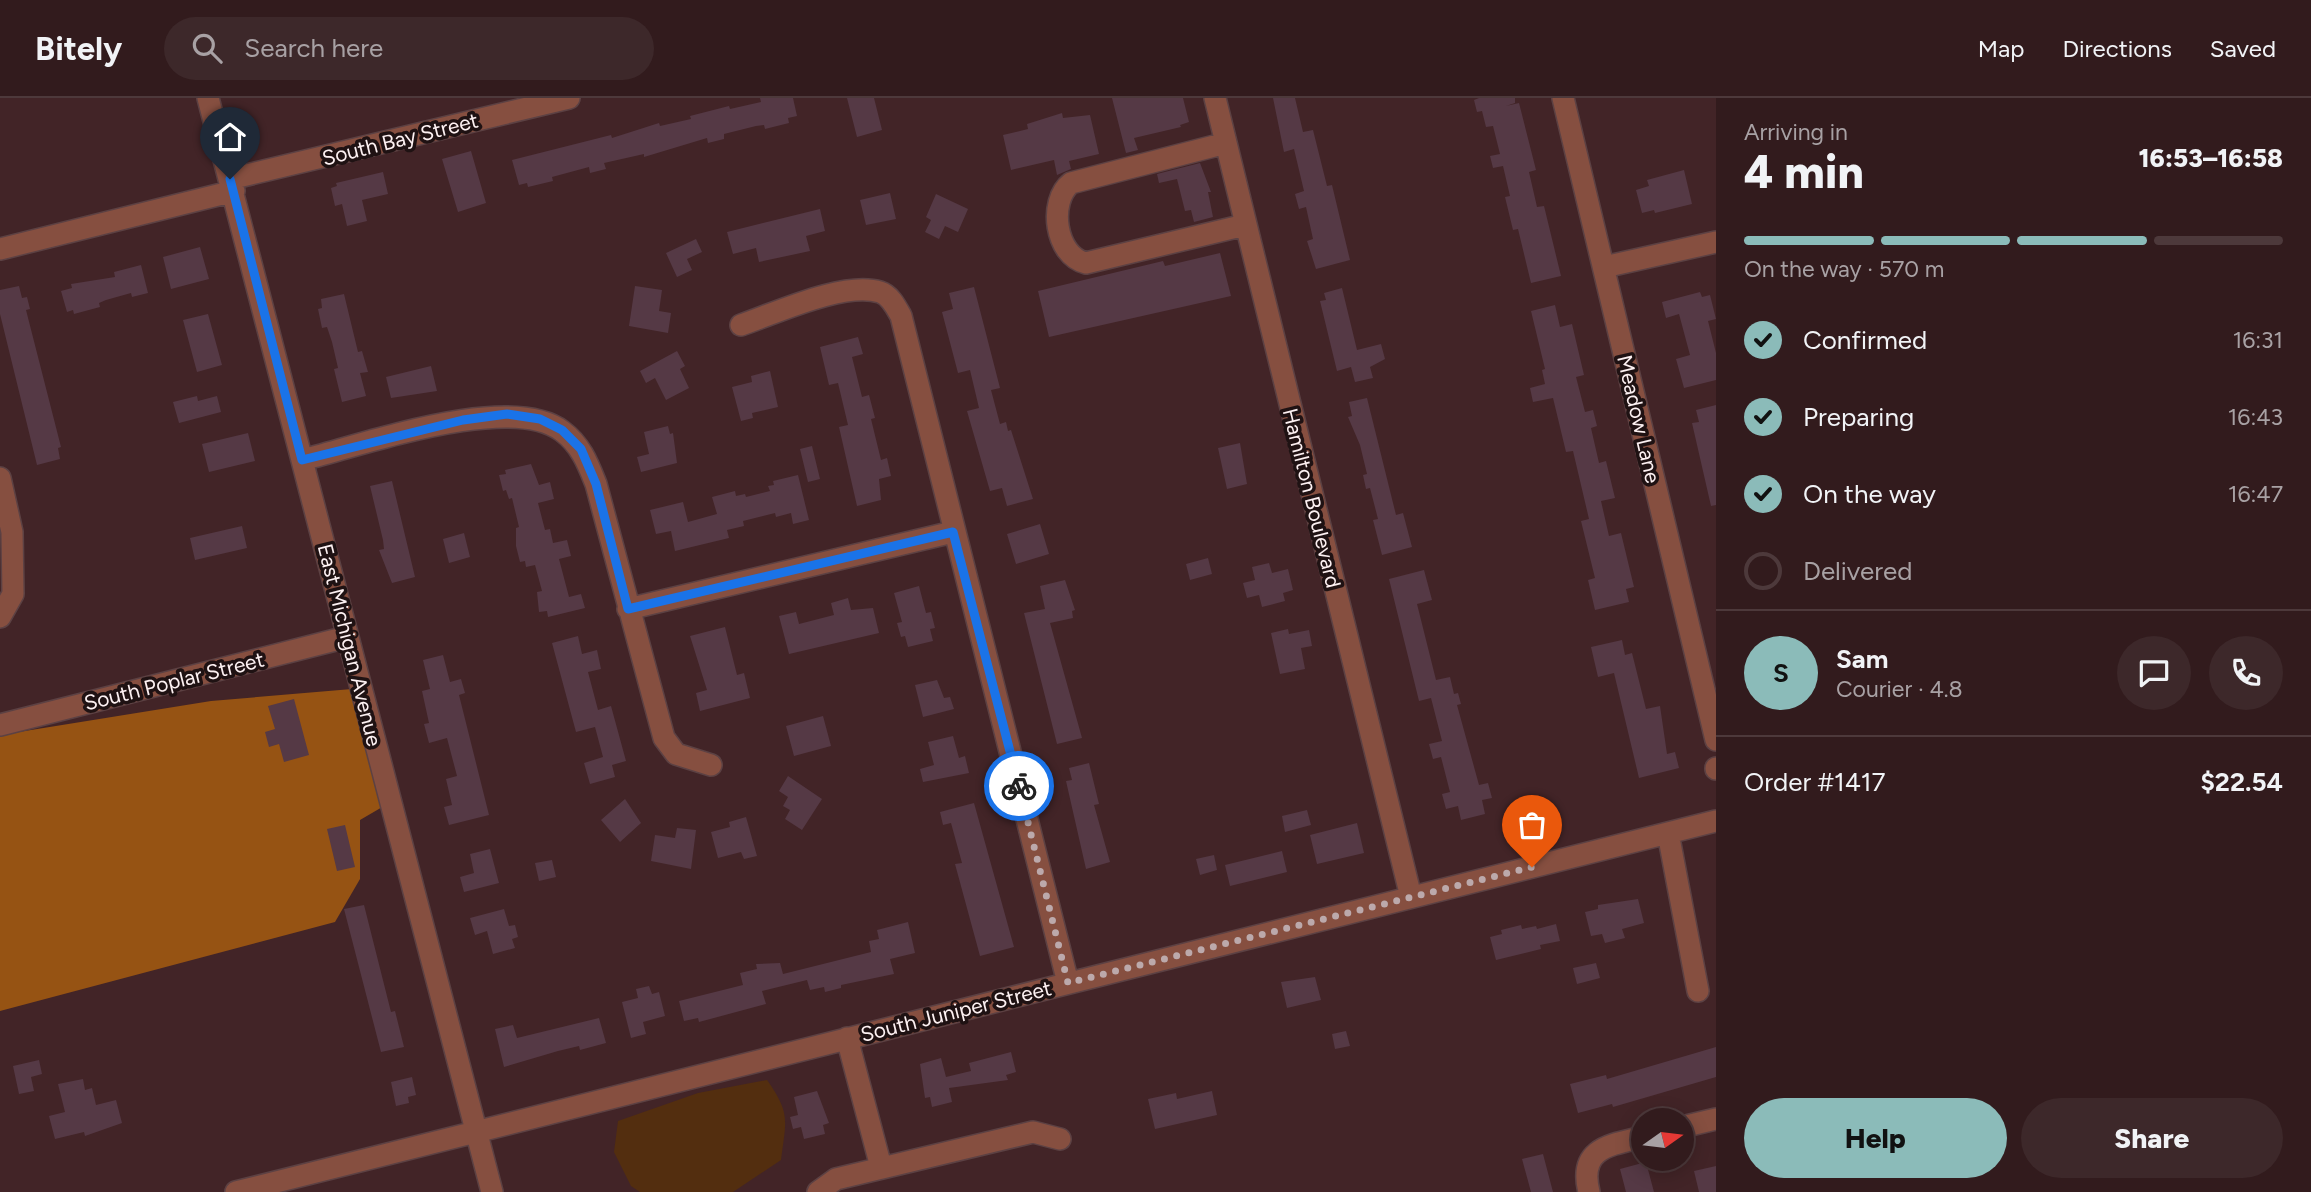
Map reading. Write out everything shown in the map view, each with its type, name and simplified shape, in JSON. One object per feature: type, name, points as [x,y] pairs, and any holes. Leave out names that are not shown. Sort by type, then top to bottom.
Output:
[{"type":"street","name":"East Michigan Avenue","points":[[208,98],[492,1192]]},
{"type":"street","name":"South Bay Street","points":[[0,249],[232,185],[569,98]]},
{"type":"street","name":"Hamilton Boulevard","points":[[1215,98],[1411,897]]},
{"type":"street","name":"Meadow Lane","points":[[1563,98],[1604,267],[1707,658],[1716,740]]},
{"type":"street","points":[[1226,143],[1071,183],[1060,193],[1056,205],[1057,220],[1066,246],[1079,261],[1086,263],[1245,225]]},
{"type":"street","points":[[1604,267],[1716,242]]},
{"type":"street","points":[[741,325],[836,294],[880,292],[890,299],[901,316],[919,397],[1068,983]]},
{"type":"street","points":[[302,460],[463,420],[507,414],[540,419],[562,430],[581,449],[596,484],[664,738],[676,754],[711,765]]},
{"type":"street","points":[[0,478],[12,532],[13,594],[0,617]]},
{"type":"street","points":[[628,609],[953,532]]},
{"type":"street","name":"South Poplar Street","points":[[0,725],[347,637]]},
{"type":"street","name":"South Juniper Street","points":[[236,1192],[1716,821]]},
{"type":"street","points":[[1668,833],[1698,991]]},
{"type":"street","points":[[847,1038],[881,1167]]},
{"type":"street","points":[[1694,1124],[1716,1119]]},
{"type":"street","points":[[818,1192],[836,1179],[1033,1132],[1060,1139]]},
{"type":"street","points":[[1589,1192],[1587,1168],[1595,1154],[1610,1145],[1631,1140]]},
{"type":"shaded area","points":[[352,689],[384,806],[360,820],[360,879],[335,922],[0,1011],[0,735],[211,701]]},
{"type":"shaded area","points":[[767,1080],[780,1101],[785,1118],[781,1160],[733,1192],[640,1192],[631,1186],[614,1152],[618,1121],[698,1093]]},
{"type":"building","points":[[760,98],[793,98],[797,116],[788,118],[789,123],[765,129],[764,125],[756,126],[724,134],[724,139],[708,143],[707,138],[644,157],[644,154],[604,163],[606,169],[590,173],[589,167],[552,177],[553,181],[528,187],[527,183],[519,185],[512,160],[611,135],[612,138],[659,123],[660,126],[691,119],[690,116],[729,106],[730,109],[761,102]]},
{"type":"building","points":[[847,98],[874,98],[882,130],[857,137]]},
{"type":"building","points":[[1112,98],[1183,98],[1189,122],[1180,125],[1181,127],[1134,138],[1138,150],[1126,153]]},
{"type":"building","points":[[1273,98],[1295,98],[1303,132],[1313,130],[1327,186],[1332,185],[1350,260],[1316,269],[1307,241],[1313,239],[1306,207],[1299,209],[1295,194],[1304,191],[1294,149],[1284,152]]},
{"type":"building","points":[[1515,98],[1515,103],[1506,106],[1519,103],[1536,170],[1529,172],[1537,207],[1544,206],[1561,276],[1531,283],[1518,229],[1513,230],[1505,197],[1510,196],[1503,166],[1493,168],[1490,156],[1500,154],[1493,126],[1486,127],[1482,111],[1477,112],[1474,100]]},
{"type":"building","points":[[1062,113],[1063,118],[1090,115],[1099,154],[1069,161],[1071,169],[1057,175],[1054,160],[1011,170],[1003,135],[1028,129],[1027,124]]},
{"type":"building","points":[[471,151],[486,203],[458,212],[442,159]]},
{"type":"building","points":[[1200,163],[1211,192],[1208,192],[1213,217],[1194,222],[1191,210],[1185,211],[1177,179],[1159,183],[1157,174]]},
{"type":"building","points":[[1684,170],[1692,204],[1655,213],[1654,210],[1642,213],[1636,190],[1649,186],[1647,180]]},
{"type":"building","points":[[383,172],[388,194],[362,200],[367,221],[347,226],[342,204],[335,206],[331,188],[337,186],[336,183]]},
{"type":"building","points":[[890,193],[896,219],[866,225],[860,200]]},
{"type":"building","points":[[936,194],[968,209],[958,232],[945,226],[939,239],[925,232],[931,220],[926,217]]},
{"type":"building","points":[[820,209],[825,231],[806,236],[810,251],[759,262],[756,248],[733,254],[727,232]]},
{"type":"building","points":[[696,239],[702,252],[687,259],[692,270],[677,277],[666,253]]},
{"type":"building","points":[[200,247],[209,279],[171,289],[163,257]]},
{"type":"building","points":[[1220,253],[1231,296],[1049,337],[1038,291],[1163,261],[1165,266]]},
{"type":"building","points":[[141,265],[148,293],[132,297],[131,293],[99,303],[100,307],[74,314],[73,310],[67,312],[61,291],[72,288],[71,284],[115,277],[114,272]]},
{"type":"building","points":[[19,286],[22,298],[27,297],[30,309],[26,310],[61,447],[58,448],[60,459],[37,465],[0,314],[0,290]]},
{"type":"building","points":[[635,286],[662,290],[659,311],[671,313],[668,333],[629,326]]},
{"type":"building","points":[[974,287],[1000,388],[991,390],[1000,424],[1006,422],[1008,431],[1011,430],[1033,499],[1007,506],[1002,488],[990,491],[967,411],[979,408],[970,370],[958,373],[942,312],[953,309],[949,293]]},
{"type":"building","points":[[1342,288],[1357,350],[1381,344],[1385,359],[1370,367],[1373,378],[1355,382],[1351,367],[1337,371],[1320,301],[1326,300],[1324,293]]},
{"type":"building","points":[[1700,292],[1702,297],[1710,295],[1716,319],[1708,321],[1716,353],[1716,380],[1684,388],[1676,359],[1690,355],[1679,314],[1666,318],[1662,302]]},
{"type":"building","points":[[344,294],[358,352],[362,351],[368,372],[360,373],[366,396],[342,402],[334,369],[338,368],[332,342],[327,327],[322,328],[318,309],[322,308],[321,299]]},
{"type":"building","points":[[1555,305],[1560,327],[1572,324],[1584,375],[1576,377],[1585,412],[1593,410],[1597,426],[1591,428],[1599,463],[1606,461],[1615,498],[1601,501],[1609,536],[1621,533],[1634,587],[1626,589],[1629,602],[1595,610],[1588,580],[1595,578],[1581,521],[1589,519],[1573,451],[1566,452],[1553,398],[1533,402],[1530,388],[1545,384],[1542,370],[1545,369],[1531,311]]},
{"type":"building","points":[[208,314],[222,365],[197,372],[183,320]]},
{"type":"building","points":[[858,337],[863,354],[852,357],[862,397],[869,395],[875,418],[871,419],[881,460],[887,458],[891,476],[879,479],[881,500],[857,506],[839,427],[848,425],[838,383],[829,385],[820,347]]},
{"type":"building","points":[[677,351],[685,366],[680,369],[689,388],[666,400],[655,378],[646,383],[640,371]]},
{"type":"building","points":[[431,366],[437,391],[391,398],[386,377]]},
{"type":"building","points":[[770,371],[778,407],[752,413],[753,418],[741,421],[732,387],[752,382],[751,376]]},
{"type":"building","points":[[197,396],[198,401],[217,396],[221,412],[179,423],[173,402]]},
{"type":"building","points":[[1367,398],[1396,515],[1403,513],[1412,547],[1382,555],[1373,520],[1378,519],[1370,488],[1366,489],[1363,475],[1367,474],[1360,445],[1348,417],[1352,416],[1349,402]]},
{"type":"building","points":[[1716,405],[1716,505],[1711,506],[1692,423],[1699,422],[1696,410]]},
{"type":"building","points":[[668,426],[670,434],[673,433],[677,463],[641,472],[637,457],[649,454],[644,432]]},
{"type":"building","points":[[248,433],[255,461],[209,472],[202,444]]},
{"type":"building","points":[[1240,443],[1247,484],[1227,489],[1218,448]]},
{"type":"building","points":[[812,446],[820,479],[808,482],[800,449]]},
{"type":"building","points":[[531,464],[539,485],[550,482],[554,499],[538,503],[545,530],[550,529],[553,543],[567,540],[571,556],[559,559],[569,597],[581,594],[585,608],[548,617],[547,611],[539,612],[537,592],[542,591],[535,565],[526,567],[525,561],[520,562],[516,546],[516,528],[519,527],[512,498],[509,499],[506,490],[503,491],[499,475],[506,474],[505,470]]},
{"type":"building","points":[[798,475],[809,520],[793,524],[791,513],[776,517],[775,513],[743,521],[744,526],[727,530],[729,538],[675,551],[671,531],[656,534],[650,510],[683,502],[688,522],[717,514],[712,497],[735,491],[736,496],[745,494],[746,497],[770,491],[768,486],[774,485],[773,481]]},
{"type":"building","points":[[392,481],[415,577],[392,583],[379,550],[384,549],[383,540],[370,486]]},
{"type":"building","points":[[1040,524],[1049,554],[1016,564],[1007,534]]},
{"type":"building","points":[[242,526],[247,548],[195,560],[190,538]]},
{"type":"building","points":[[464,533],[470,557],[449,563],[443,539]]},
{"type":"building","points":[[1208,558],[1212,574],[1190,580],[1186,564]]},
{"type":"building","points":[[1269,563],[1272,573],[1288,569],[1293,590],[1283,593],[1285,601],[1262,607],[1259,595],[1247,598],[1243,583],[1255,580],[1252,567]]},
{"type":"building","points":[[1424,570],[1432,600],[1417,604],[1436,680],[1450,677],[1454,694],[1458,693],[1461,704],[1457,705],[1479,785],[1488,783],[1492,798],[1482,800],[1485,814],[1461,820],[1458,806],[1446,809],[1442,794],[1450,792],[1441,757],[1433,759],[1429,744],[1442,741],[1431,698],[1419,701],[1389,579]]},
{"type":"building","points":[[1065,580],[1075,610],[1072,611],[1073,618],[1050,623],[1082,738],[1057,744],[1024,613],[1045,609],[1040,586]]},
{"type":"building","points":[[919,586],[926,613],[931,612],[935,628],[930,629],[933,641],[908,647],[905,636],[901,637],[897,623],[902,622],[894,593]]},
{"type":"building","points":[[848,598],[851,610],[873,608],[879,633],[789,654],[779,616],[796,612],[799,624],[834,615],[831,603]]},
{"type":"building","points":[[725,627],[737,675],[744,673],[750,698],[700,711],[696,693],[707,690],[690,636]]},
{"type":"building","points":[[1288,629],[1289,634],[1309,630],[1312,646],[1301,648],[1305,669],[1280,674],[1271,633]]},
{"type":"building","points":[[578,636],[582,654],[597,650],[601,669],[588,672],[598,710],[611,706],[626,761],[612,765],[615,777],[590,784],[584,763],[603,757],[595,727],[576,732],[552,643]]},
{"type":"building","points":[[1622,640],[1625,655],[1632,653],[1646,709],[1660,706],[1667,754],[1675,752],[1679,768],[1639,778],[1614,673],[1598,677],[1591,647]]},
{"type":"building","points":[[443,655],[450,682],[461,679],[465,693],[459,695],[489,815],[449,825],[444,807],[452,805],[446,779],[457,776],[447,738],[429,743],[424,724],[429,723],[422,691],[430,689],[423,660]]},
{"type":"building","points":[[937,680],[944,698],[950,697],[954,709],[923,717],[915,685]]},
{"type":"building","points":[[294,699],[309,755],[284,762],[279,744],[269,747],[265,732],[275,729],[268,706]]},
{"type":"building","points":[[823,716],[831,746],[794,756],[786,726]]},
{"type":"building","points":[[953,736],[959,758],[965,756],[969,773],[923,782],[920,769],[934,765],[928,742]]},
{"type":"building","points":[[1089,763],[1099,804],[1094,805],[1110,862],[1086,869],[1066,781],[1072,780],[1069,768]]},
{"type":"building","points":[[788,776],[822,799],[802,830],[785,819],[790,810],[783,806],[788,797],[779,791]]},
{"type":"building","points":[[625,799],[641,823],[620,842],[601,820]]},
{"type":"building","points":[[974,803],[1014,947],[980,956],[955,864],[962,863],[951,823],[943,825],[940,812]]},
{"type":"building","points":[[1307,810],[1311,825],[1285,832],[1282,816]]},
{"type":"building","points":[[746,817],[757,856],[744,859],[741,852],[718,858],[711,832],[730,827],[729,822]]},
{"type":"building","points":[[1357,823],[1364,853],[1317,864],[1310,835]]},
{"type":"building","points":[[345,825],[355,867],[337,871],[327,829]]},
{"type":"building","points":[[677,828],[696,830],[691,869],[651,861],[655,835],[675,838]]},
{"type":"building","points":[[490,849],[499,883],[464,892],[460,877],[474,873],[470,854]]},
{"type":"building","points":[[1282,851],[1287,872],[1230,886],[1225,865]]},
{"type":"building","points":[[1214,855],[1217,870],[1200,875],[1196,859]]},
{"type":"building","points":[[552,860],[556,877],[539,881],[535,863]]},
{"type":"building","points":[[1638,899],[1644,923],[1622,929],[1625,938],[1605,943],[1602,934],[1591,936],[1585,912],[1598,909],[1598,905]]},
{"type":"building","points":[[364,905],[391,1012],[395,1011],[404,1047],[381,1052],[344,909]]},
{"type":"building","points":[[504,909],[509,926],[515,925],[518,937],[512,939],[515,948],[493,954],[487,931],[475,935],[470,918]]},
{"type":"building","points":[[908,922],[915,953],[890,959],[894,974],[841,985],[841,988],[825,992],[824,987],[810,990],[807,980],[762,991],[766,1004],[699,1022],[698,1018],[684,1021],[679,1001],[743,985],[740,973],[757,969],[756,964],[780,963],[783,974],[871,952],[869,941],[879,939],[877,930]]},
{"type":"building","points":[[1556,924],[1560,941],[1540,945],[1541,949],[1496,960],[1490,937],[1502,934],[1501,930],[1521,925],[1522,929],[1536,926],[1537,929]]},
{"type":"building","points":[[1596,963],[1600,978],[1577,984],[1573,968]]},
{"type":"building","points":[[1315,977],[1321,1000],[1287,1008],[1281,982]]},
{"type":"building","points":[[649,986],[652,994],[659,992],[665,1016],[643,1022],[646,1034],[631,1038],[622,1002],[638,998],[636,989]]},
{"type":"building","points":[[599,1018],[606,1043],[580,1050],[579,1046],[504,1067],[495,1029],[513,1025],[517,1038]]},
{"type":"building","points":[[1346,1031],[1350,1046],[1335,1049],[1332,1034]]},
{"type":"building","points":[[1716,1047],[1716,1077],[1613,1107],[1612,1104],[1578,1113],[1570,1084],[1606,1075],[1607,1079]]},
{"type":"building","points":[[1011,1052],[1016,1072],[1006,1075],[1008,1080],[949,1088],[952,1102],[932,1107],[930,1097],[925,1098],[920,1064],[941,1058],[946,1077],[971,1071],[969,1063]]},
{"type":"building","points":[[39,1060],[42,1074],[31,1077],[34,1091],[19,1094],[13,1066]]},
{"type":"building","points":[[412,1077],[416,1095],[408,1097],[409,1103],[396,1106],[391,1082]]},
{"type":"building","points":[[83,1079],[85,1090],[92,1088],[96,1105],[116,1100],[122,1123],[85,1136],[84,1132],[55,1139],[49,1116],[65,1112],[58,1084]]},
{"type":"building","points":[[817,1091],[829,1123],[823,1125],[825,1134],[804,1139],[801,1127],[793,1129],[790,1117],[798,1115],[794,1097]]},
{"type":"building","points":[[1212,1091],[1217,1115],[1155,1129],[1148,1099],[1176,1093],[1177,1099]]},
{"type":"building","points":[[1543,1154],[1553,1192],[1531,1192],[1522,1159]]},
{"type":"building","points":[[1631,1166],[1631,1171],[1648,1171],[1654,1192],[1626,1192],[1620,1169]]},
{"type":"building","points":[[1716,1166],[1716,1192],[1699,1192],[1694,1171]]},
{"type":"way so far","points":[[1019,786],[1068,983],[1532,867]]},
{"type":"route","points":[[230,179],[302,460],[463,420],[507,414],[540,419],[562,430],[581,449],[596,484],[628,609],[953,532],[1019,786]]}]
